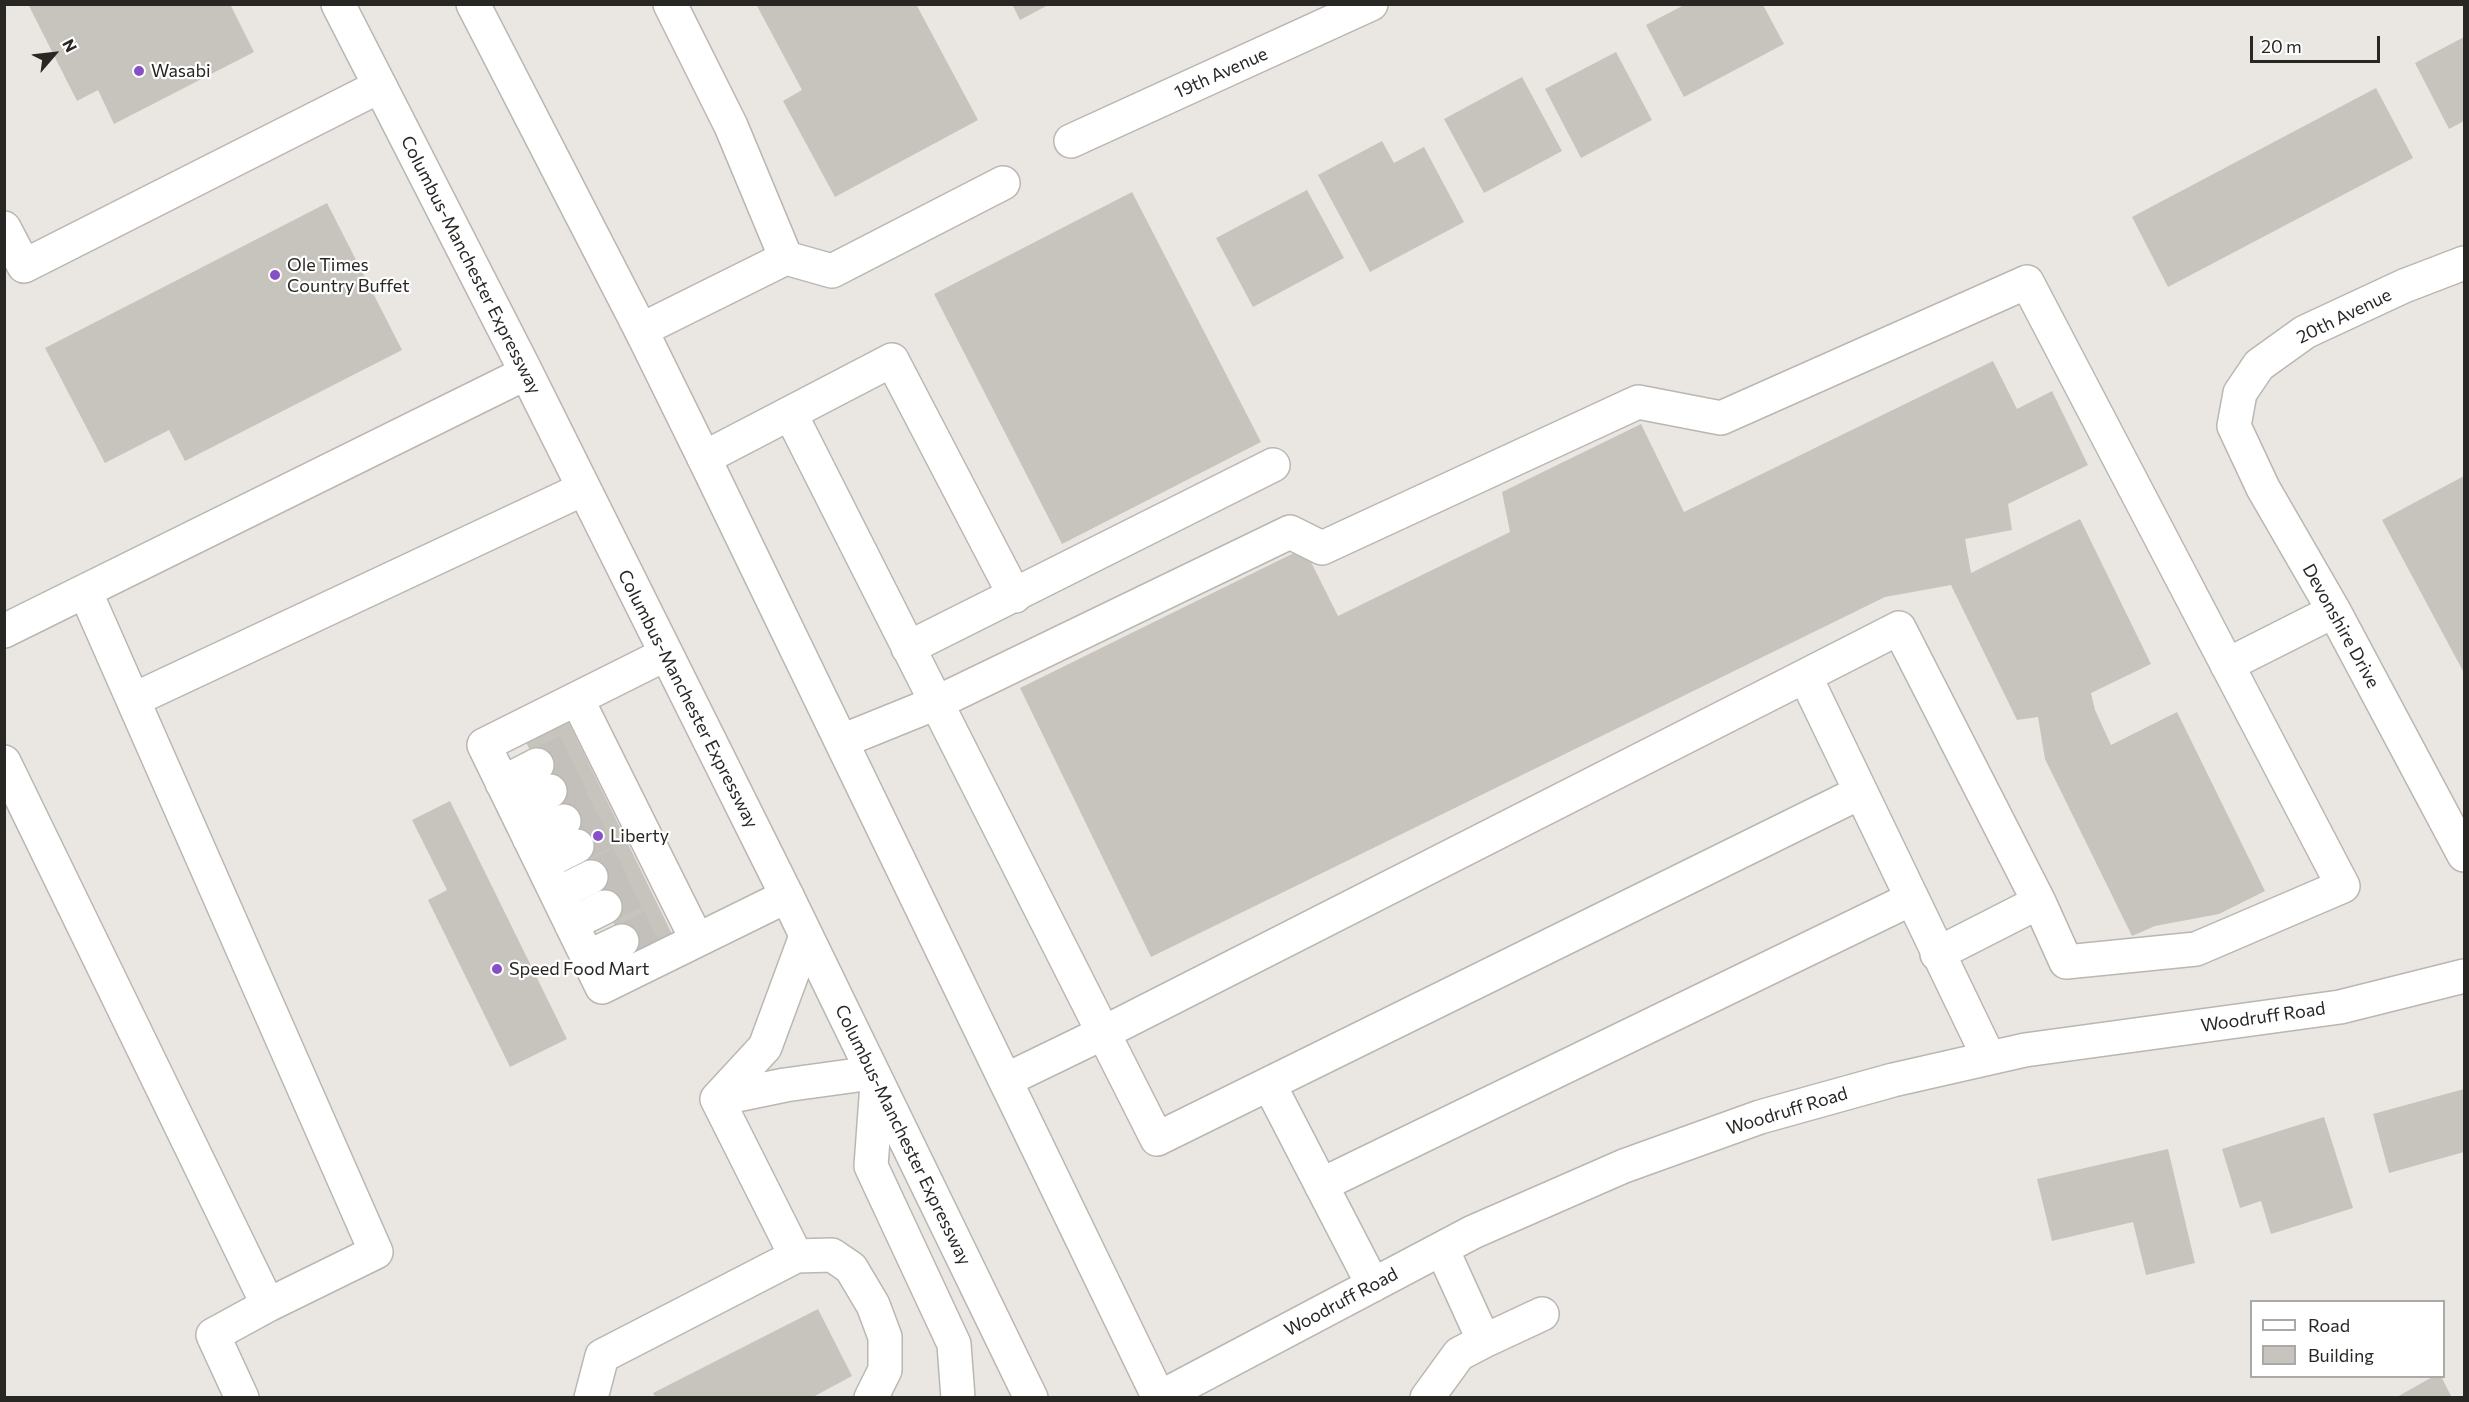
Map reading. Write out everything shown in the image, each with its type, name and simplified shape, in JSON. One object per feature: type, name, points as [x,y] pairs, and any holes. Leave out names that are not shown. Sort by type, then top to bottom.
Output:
[{"type":"main road","name":"Columbus-Manchester Expressway","points":[[338,4],[526,373],[787,896],[1031,1398]]},
{"type":"main road","points":[[473,4],[641,330],[704,458],[1159,1398]]},
{"type":"main road","points":[[670,4],[731,126],[786,258]]},
{"type":"main road","name":"19th Avenue","points":[[1071,141],[1371,4]]},
{"type":"main road","points":[[4,228],[24,266],[380,86]]},
{"type":"main road","points":[[641,330],[786,258],[832,271],[1003,183]]},
{"type":"main road","name":"20th Avenue","points":[[2240,393],[2259,364],[2305,332],[2404,286],[2464,263]]},
{"type":"main road","points":[[842,741],[936,703],[1290,532],[1322,548],[1638,402],[1721,418],[2026,282],[2343,886],[2196,949],[2066,962],[2039,902],[1899,628],[1103,1033],[1006,1080]]},
{"type":"main road","points":[[704,458],[892,360],[1015,596]]},
{"type":"main road","points":[[4,631],[526,373]]},
{"type":"main road","name":"Devonshire Drive","points":[[2240,393],[2234,426],[2263,488],[2334,612],[2464,855]]},
{"type":"main road","points":[[790,414],[1157,1139],[1859,793]]},
{"type":"main road","points":[[908,648],[1273,465]]},
{"type":"main road","points":[[133,700],[583,489]]},
{"type":"main road","points":[[85,591],[376,1252],[213,1335],[242,1398]]},
{"type":"main road","points":[[2228,665],[2334,612]]},
{"type":"main road","points":[[666,654],[484,746],[602,987],[787,896]]},
{"type":"main road","points":[[1804,676],[1989,1058]]},
{"type":"main road","points":[[577,699],[607,781],[656,881],[673,915],[697,940]]},
{"type":"main road","points":[[4,762],[268,1305]]},
{"type":"main road","points":[[508,796],[543,778]]},
{"type":"main road","points":[[535,851],[570,834]]},
{"type":"main road","points":[[557,894],[591,877]]},
{"type":"main road","points":[[1321,1185],[1911,899]]},
{"type":"main road","points":[[1937,954],[2039,902]]},
{"type":"main road","points":[[571,924],[605,907]]},
{"type":"main road","points":[[717,1099],[765,1047],[806,936]]},
{"type":"main road","points":[[588,957],[622,941]]},
{"type":"main road","name":"Woodruff Road","points":[[1159,1398],[1473,1232],[1624,1166],[1760,1117],[1893,1080],[2025,1050],[2340,1007],[2464,976]]},
{"type":"main road","points":[[717,1099],[784,1084],[874,1078],[870,1166],[954,1344],[958,1398]]},
{"type":"main road","points":[[1269,1084],[1374,1285]]},
{"type":"main road","points":[[717,1099],[796,1256]]},
{"type":"main road","points":[[1442,1249],[1484,1341]]},
{"type":"main road","points":[[591,1398],[602,1356],[796,1256],[832,1255],[851,1268],[873,1305],[885,1337],[885,1370],[871,1398]]},
{"type":"main road","points":[[1427,1398],[1459,1353],[1542,1314]]},
{"type":"main road","points":[[602,1356],[602,1398]]},
{"type":"building","name":"Wasabi","points":[[28,4],[230,4],[254,52],[114,124],[98,90],[77,101]]},
{"type":"building","points":[[756,4],[916,4],[978,120],[835,197],[783,101],[802,90]]},
{"type":"building","points":[[1012,4],[1050,4],[1020,20]]},
{"type":"building","points":[[1684,5],[1763,5],[1784,44],[1684,97],[1646,25]]},
{"type":"building","points":[[2464,37],[2464,121],[2449,129],[2415,63]]},
{"type":"building","points":[[1616,52],[1652,120],[1581,158],[1545,89]]},
{"type":"building","points":[[1522,77],[1562,151],[1484,193],[1444,119]]},
{"type":"building","points":[[2376,88],[2413,158],[2168,287],[2132,217]]},
{"type":"building","points":[[1382,141],[1394,163],[1424,147],[1464,222],[1370,272],[1318,175]]},
{"type":"building","points":[[1307,190],[1344,258],[1253,307],[1216,238]]},
{"type":"building","points":[[1132,192],[1261,442],[1062,544],[934,294]]},
{"type":"building","name":"Ole Times Country Buffet","points":[[327,203],[402,350],[185,461],[169,430],[105,463],[45,348]]},
{"type":"building","points":[[1993,361],[2017,409],[2052,391],[2088,465],[2008,504],[2012,530],[1965,539],[1971,573],[2080,519],[2151,664],[2091,693],[2095,710],[2111,745],[2177,712],[2265,891],[2219,914],[2155,926],[2132,936],[2045,759],[2038,717],[2017,720],[1951,585],[1885,597],[1151,957],[1020,688],[1304,548],[1338,616],[1510,532],[1502,492],[1641,424],[1684,512]]},
{"type":"building","points":[[2464,476],[2464,673],[2382,520]]},
{"type":"building","name":"Liberty","points":[[567,719],[673,936],[630,957],[525,740]]},
{"type":"building","name":"Speed Food Mart","points":[[450,801],[567,1039],[510,1067],[428,900],[447,890],[412,820]]},
{"type":"building","points":[[2464,1089],[2464,1152],[2389,1173],[2373,1114]]},
{"type":"building","points":[[2324,1117],[2353,1208],[2271,1234],[2261,1201],[2240,1208],[2222,1149]]},
{"type":"building","points":[[2168,1149],[2195,1263],[2146,1275],[2133,1222],[2052,1241],[2037,1179]]},
{"type":"building","points":[[818,1309],[852,1376],[811,1398],[656,1398],[653,1393]]},
{"type":"building","points":[[2430,1378],[2442,1378],[2452,1398],[2395,1398]]},
{"type":"tunnel","points":[[537,765],[580,744]]},
{"type":"tunnel","points":[[550,791],[592,770]]},
{"type":"tunnel","points":[[564,821],[606,799]]},
{"type":"tunnel","points":[[577,846],[619,825]]},
{"type":"tunnel","points":[[591,877],[633,856]]},
{"type":"tunnel","points":[[605,907],[648,885]]},
{"type":"tunnel","points":[[622,941],[665,920]]},
{"type":"place","name":"Wasabi","points":[[139,71]]},
{"type":"place","name":"Ole Times Country Buffet","points":[[275,275]]},
{"type":"place","name":"Liberty","points":[[598,836]]},
{"type":"place","name":"Speed Food Mart","points":[[497,969]]}]
